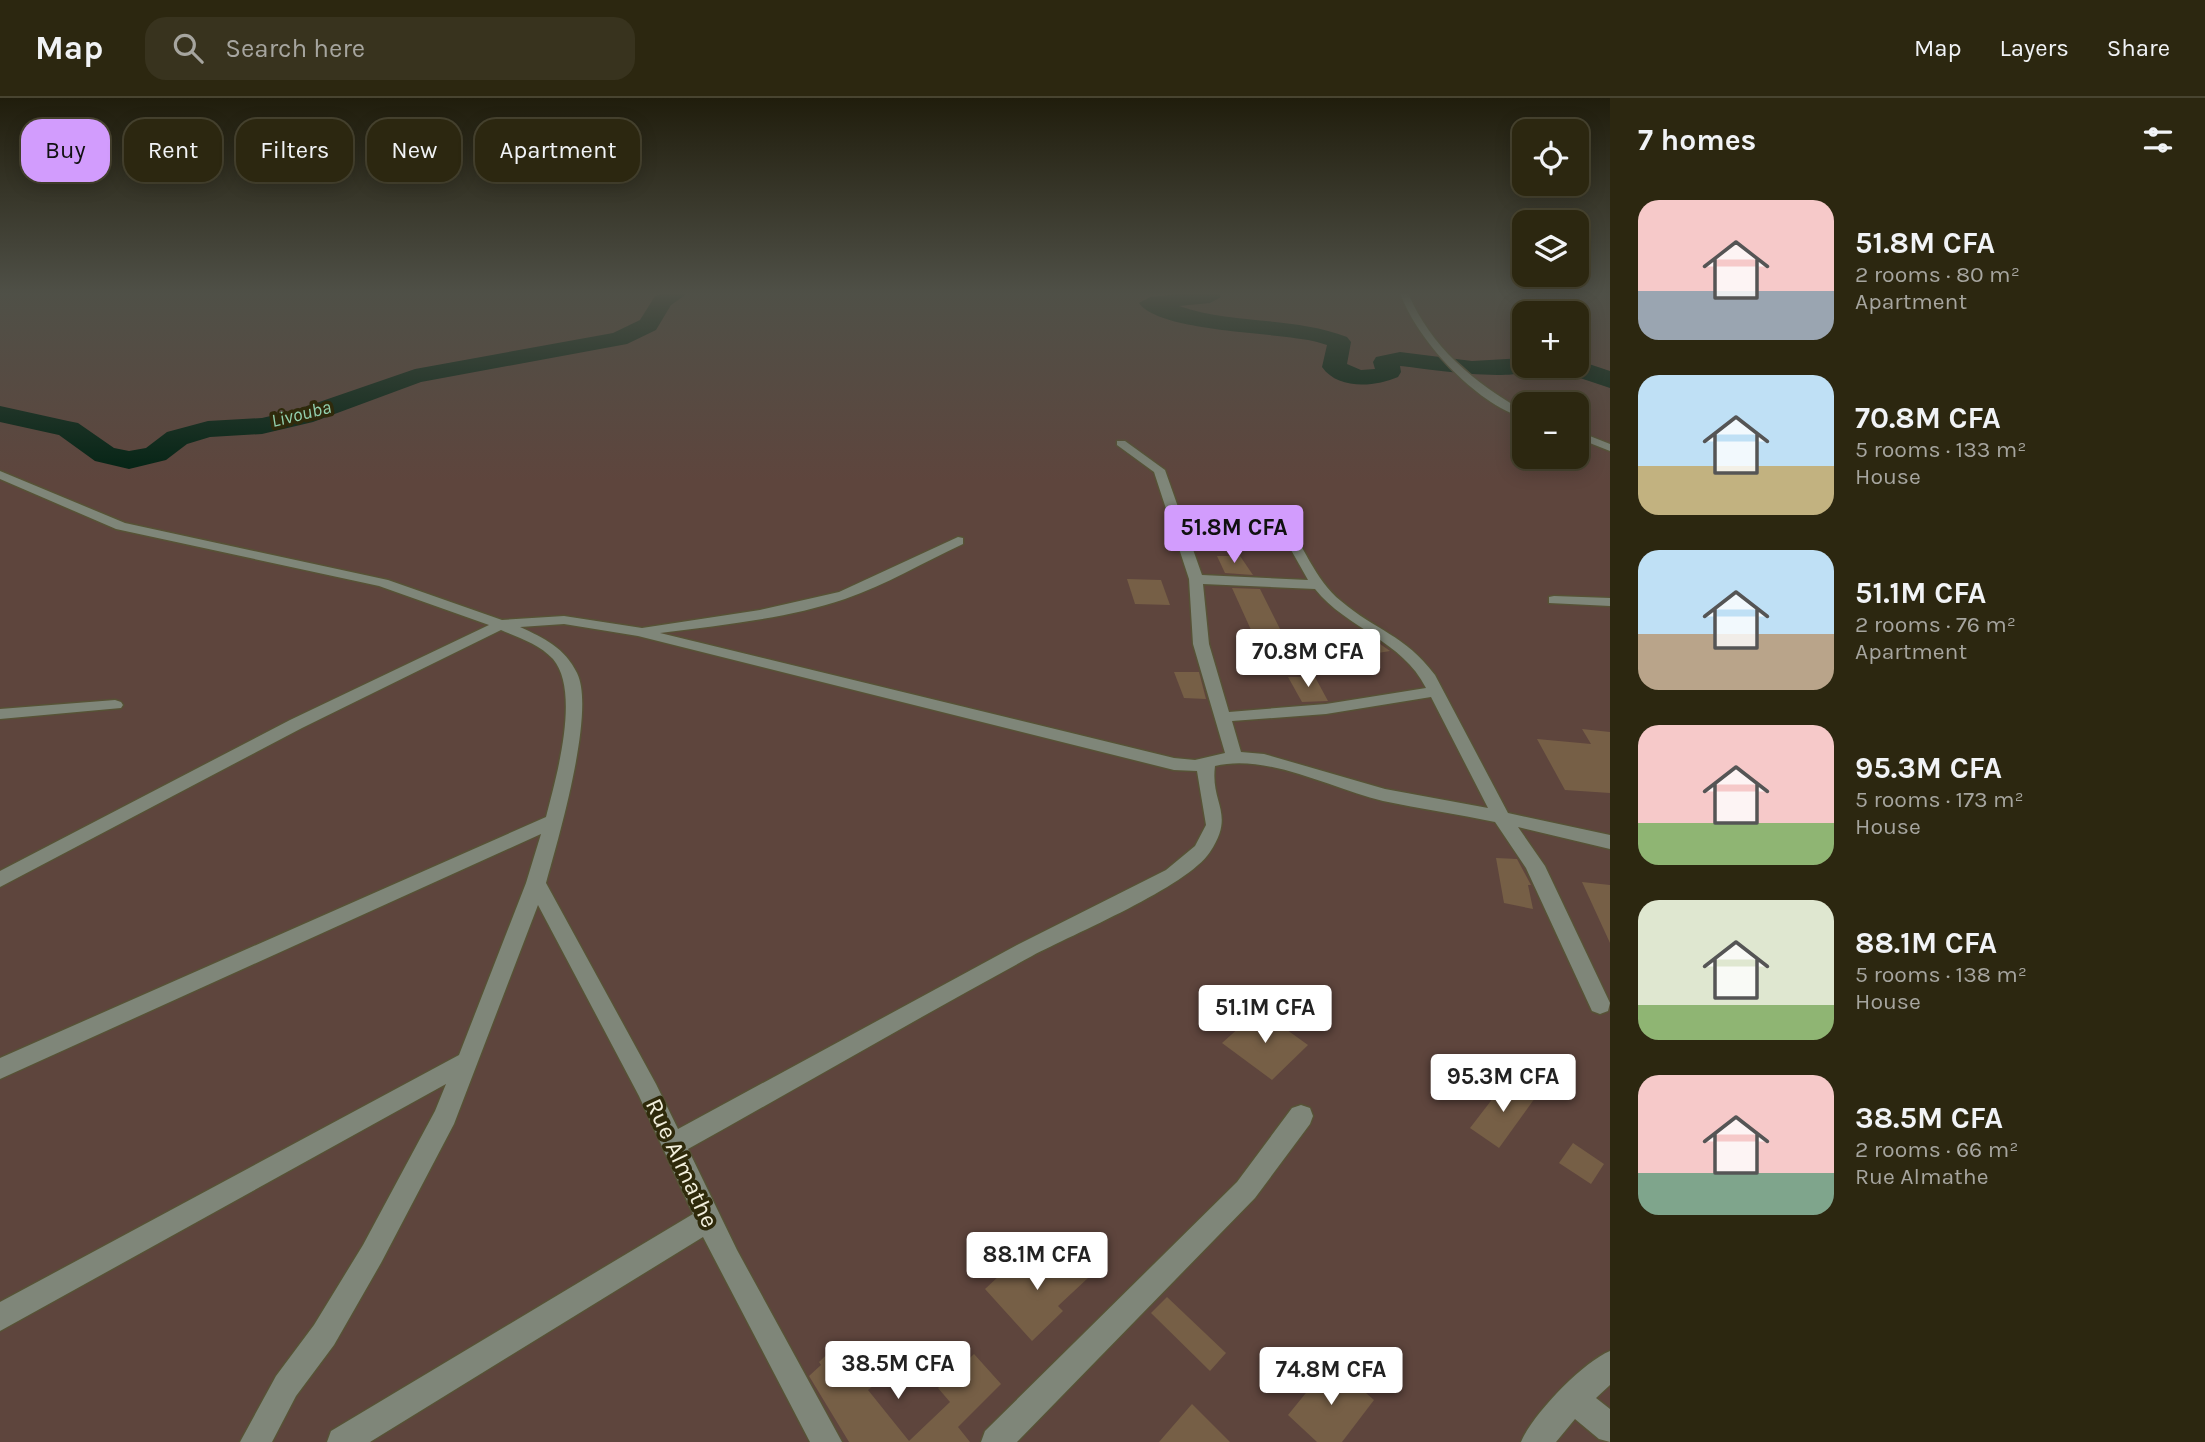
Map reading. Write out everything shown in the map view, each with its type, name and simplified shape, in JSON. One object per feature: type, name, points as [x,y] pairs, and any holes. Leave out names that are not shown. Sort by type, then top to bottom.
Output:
[{"type":"street","points":[[1443,356],[1512,406]]},
{"type":"street","points":[[1589,440],[1610,448]]},
{"type":"street","points":[[1121,443],[1159,470],[1196,579],[1201,644],[1234,756]]},
{"type":"street","points":[[0,475],[121,526],[383,583],[502,624],[543,643],[559,657],[570,674],[575,692],[566,774],[537,883],[445,1116],[372,1254],[324,1335],[286,1386],[255,1442]]},
{"type":"street","points":[[1279,518],[1320,585],[1346,613],[1389,638],[1414,658],[1437,691],[1465,752],[1502,818],[1535,866],[1600,1005]]},
{"type":"street","points":[[638,632],[785,610],[828,599],[865,586],[958,541]]},
{"type":"street","points":[[1196,579],[1320,585]]},
{"type":"street","points":[[1554,600],[1610,602]]},
{"type":"street","points":[[0,880],[296,724],[502,624],[564,620],[638,632],[1130,755],[1186,766],[1234,756],[1264,760],[1384,794],[1610,842]]},
{"type":"street","points":[[1224,717],[1326,709],[1437,691]]},
{"type":"street","points":[[0,714],[115,705]]},
{"type":"street","points":[[674,1144],[1013,957],[1173,875],[1202,850],[1215,825],[1205,778],[1207,762]]},
{"type":"street","points":[[0,1069],[553,821]]},
{"type":"street","name":"Rue Almathe","points":[[537,883],[587,973],[674,1144],[727,1259],[827,1442]]},
{"type":"street","points":[[0,1317],[468,1061]]},
{"type":"street","points":[[996,1442],[1246,1190],[1301,1116]]},
{"type":"street","points":[[342,1442],[708,1219]]},
{"type":"street","points":[[1536,1442],[1573,1399],[1610,1365]]},
{"type":"street","points":[[1573,1399],[1610,1428]]},
{"type":"shaded area","points":[[0,356],[1512,356],[1512,378],[1589,378],[1589,356],[1610,356],[1610,1442],[0,1442]]},
{"type":"building","points":[[1217,556],[1240,556],[1253,575],[1225,573]]},
{"type":"building","points":[[1127,579],[1161,580],[1170,605],[1135,604]]},
{"type":"building","points":[[1232,588],[1260,589],[1292,653],[1261,652]]},
{"type":"building","points":[[1366,634],[1390,651],[1354,657],[1333,638]]},
{"type":"building","points":[[1174,672],[1199,672],[1206,699],[1184,698]]},
{"type":"building","points":[[1288,677],[1315,677],[1328,701],[1302,702]]},
{"type":"building","points":[[1582,729],[1610,732],[1610,793],[1565,790],[1537,739],[1591,744]]},
{"type":"building","points":[[1496,858],[1517,859],[1531,885],[1528,885],[1533,909],[1504,903]]},
{"type":"building","points":[[1582,882],[1610,885],[1610,943]]},
{"type":"building","points":[[1259,1010],[1308,1045],[1272,1080],[1222,1043]]},
{"type":"building","points":[[1507,1080],[1535,1098],[1499,1148],[1470,1128]]},
{"type":"building","points":[[1573,1143],[1604,1164],[1591,1184],[1559,1163]]},
{"type":"building","points":[[1059,1248],[1088,1278],[1058,1306],[1063,1311],[1032,1341],[985,1289],[1015,1261],[1029,1276]]},
{"type":"building","points":[[1167,1297],[1226,1353],[1210,1371],[1151,1313]]},
{"type":"building","points":[[839,1343],[873,1386],[868,1390],[909,1441],[950,1402],[938,1388],[974,1354],[1001,1384],[958,1427],[970,1442],[849,1442],[809,1376]]},
{"type":"building","points":[[1331,1362],[1374,1400],[1342,1442],[1317,1442],[1288,1415]]},
{"type":"building","points":[[1192,1404],[1230,1442],[1159,1442]]},
{"type":"waterway","name":"Livouba","points":[[0,414],[68,429],[105,455],[129,460],[156,454],[177,438],[208,429],[262,426],[304,416],[415,376],[527,356]]},
{"type":"waterway","name":"Livouba","points":[[1336,356],[1334,367],[1361,378],[1389,372],[1385,362],[1400,359],[1472,368],[1512,366]]},
{"type":"waterway","name":"Livouba","points":[[1589,371],[1610,380]]}]
